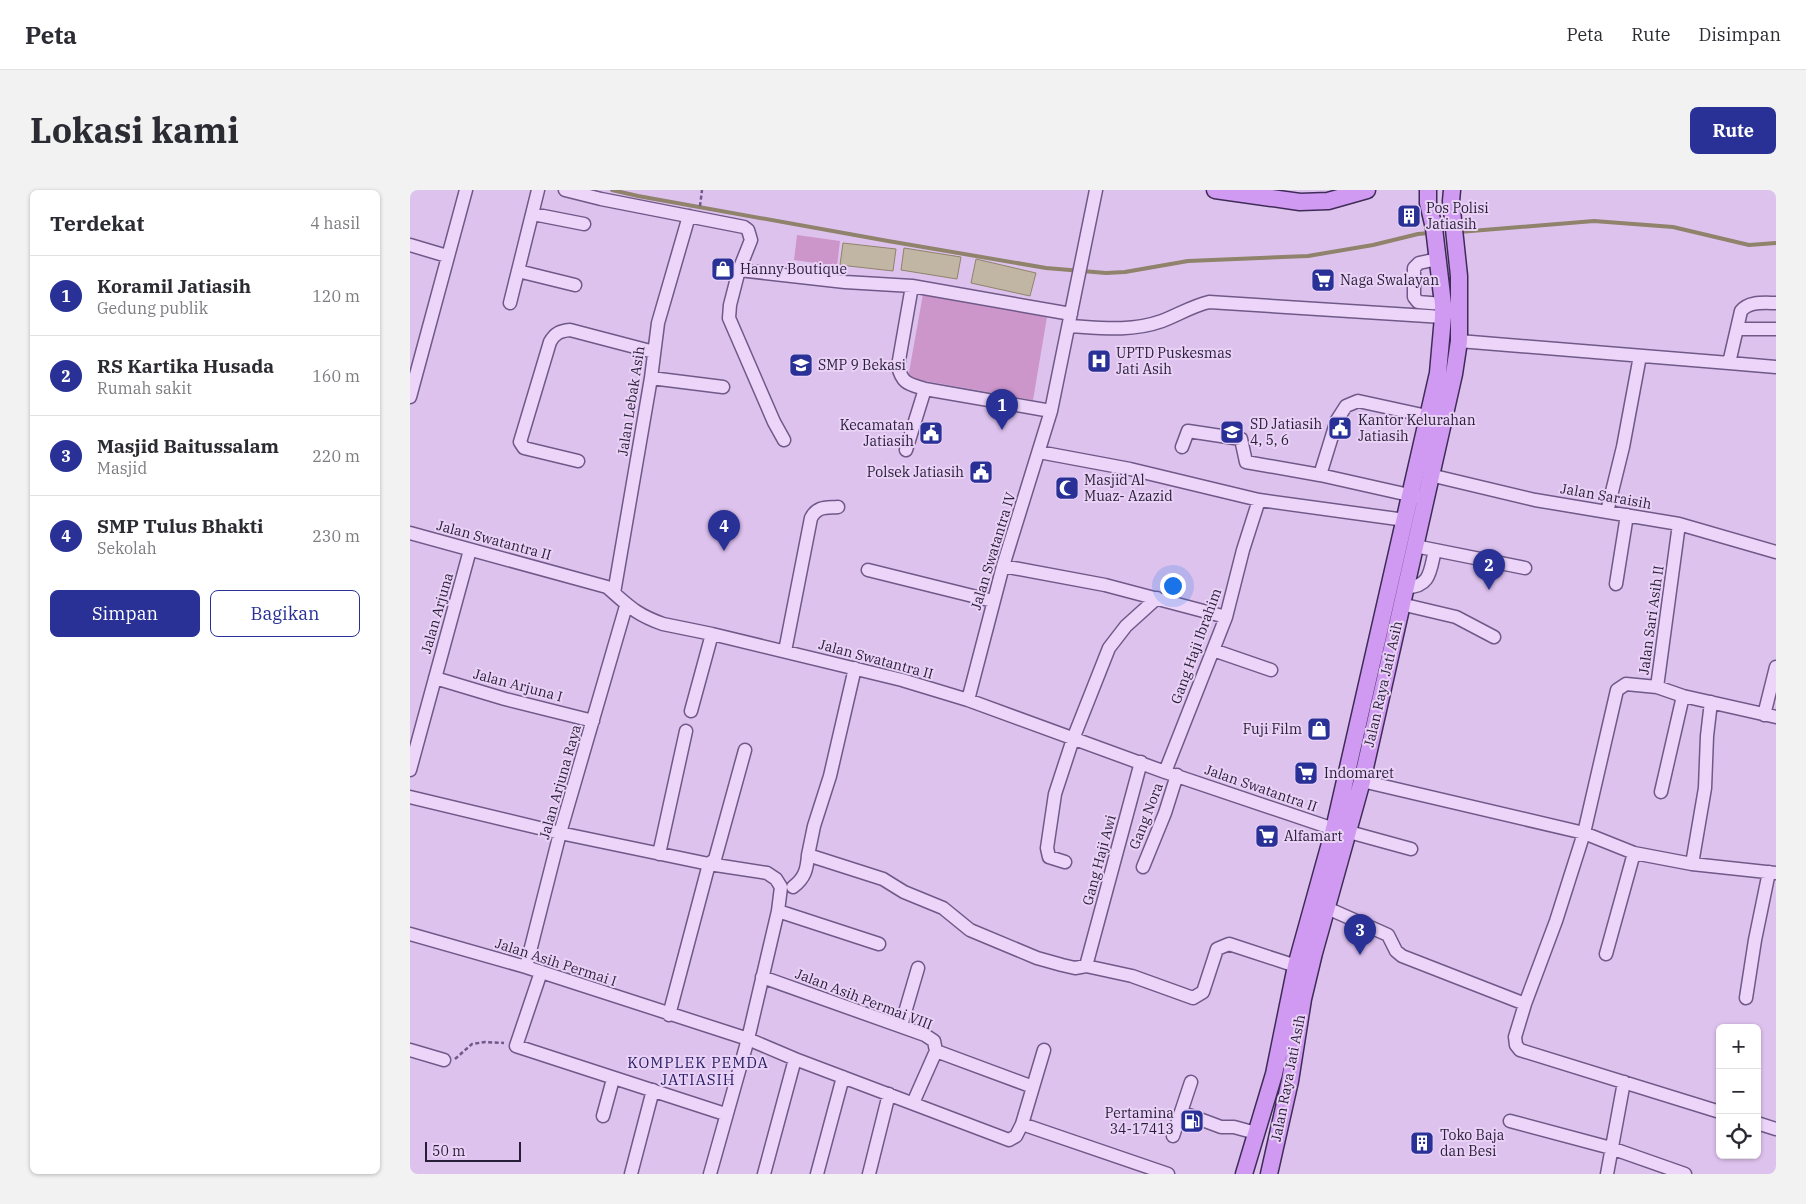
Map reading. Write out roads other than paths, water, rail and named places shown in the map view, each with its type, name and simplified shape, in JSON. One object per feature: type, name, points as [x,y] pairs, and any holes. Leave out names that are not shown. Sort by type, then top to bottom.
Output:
[{"type":"main road","points":[[1215,190],[1300,202],[1328,201],[1367,190]]},
{"type":"main road","name":"Jalan Raya Jati Asih","points":[[1244,1174],[1274,1074],[1296,966],[1341,830],[1362,781],[1401,604],[1424,548],[1418,497],[1428,416],[1438,373],[1443,311],[1436,241],[1428,203],[1428,190]]},
{"type":"main road","name":"Jalan Raya Jati Asih","points":[[1269,1174],[1290,1082],[1303,999],[1327,908],[1341,830],[1405,520],[1430,475],[1454,374],[1459,341],[1459,276],[1452,190]]},
{"type":"main road","points":[[1436,241],[1455,234]]},
{"type":"street","points":[[410,397],[416,348],[447,256],[466,190]]},
{"type":"street","points":[[510,303],[538,190]]},
{"type":"street","points":[[565,190],[601,199],[744,227],[748,230],[751,240],[739,270],[730,305],[729,318],[774,422],[784,440]]},
{"type":"street","name":"Jalan Swatantra IV","points":[[968,700],[1003,566],[1051,411],[1096,190]]},
{"type":"street","points":[[533,214],[584,224]]},
{"type":"street","name":"Jalan Lebak Asih","points":[[614,593],[651,378],[658,323],[690,216]]},
{"type":"street","points":[[1436,241],[1414,268],[1414,297],[1418,302],[1443,311]]},
{"type":"street","points":[[410,246],[447,256]]},
{"type":"street","points":[[739,270],[845,282],[912,286],[1113,329],[1145,326],[1163,321],[1195,306],[1209,302],[1443,311]]},
{"type":"street","points":[[518,271],[575,285]]},
{"type":"street","points":[[912,286],[898,366],[900,376],[906,383],[925,389],[1051,411]]},
{"type":"street","points":[[1729,363],[1742,311],[1751,304],[1776,303]]},
{"type":"street","points":[[1738,329],[1776,329]]},
{"type":"street","points":[[578,461],[524,448],[520,442],[554,334],[570,330],[654,352]]},
{"type":"street","points":[[1459,341],[1776,367]]},
{"type":"street","points":[[1607,512],[1623,447],[1640,356]]},
{"type":"street","points":[[651,378],[723,387]]},
{"type":"street","points":[[906,450],[925,389]]},
{"type":"street","points":[[1320,475],[1337,420],[1346,406],[1358,401],[1428,416]]},
{"type":"street","points":[[1182,447],[1185,434],[1191,431],[1241,439],[1246,462],[1320,475],[1418,497]]},
{"type":"street","points":[[1039,452],[1130,469],[1259,500],[1405,520]]},
{"type":"street","name":"Jalan Saraisih","points":[[1430,475],[1535,500],[1679,524],[1776,552]]},
{"type":"street","name":"Gang Haji Ibrahim","points":[[1171,774],[1226,617],[1243,550],[1259,500]]},
{"type":"street","points":[[785,651],[811,518],[814,512],[820,508],[838,507]]},
{"type":"street","points":[[1616,584],[1627,515]]},
{"type":"street","name":"Jalan Sari Asih II","points":[[1679,524],[1657,688],[1683,696],[1770,716]]},
{"type":"street","name":"Jalan Swatantra II","points":[[410,533],[607,587],[626,606],[647,618],[664,624],[902,680],[968,700],[1171,774],[1341,830],[1411,849]]},
{"type":"street","points":[[1424,548],[1525,568]]},
{"type":"street","name":"Jalan Arjuna","points":[[410,770],[470,550]]},
{"type":"street","points":[[1003,566],[1105,585],[1226,617]]},
{"type":"street","points":[[868,570],[993,602]]},
{"type":"street","points":[[1065,862],[1050,857],[1047,848],[1056,794],[1073,739],[1109,648],[1126,626],[1157,598]]},
{"type":"street","points":[[1401,604],[1456,617],[1494,636]]},
{"type":"street","name":"Jalan Arjuna Raya","points":[[526,967],[560,833],[626,606]]},
{"type":"street","points":[[691,712],[712,634]]},
{"type":"street","points":[[1213,650],[1271,670]]},
{"type":"street","points":[[1770,716],[1776,666]]},
{"type":"street","points":[[793,887],[805,875],[814,826],[830,776],[855,668]]},
{"type":"street","name":"Jalan Arjuna I","points":[[434,678],[505,699],[593,721]]},
{"type":"street","points":[[1657,688],[1626,684],[1617,690],[1584,833],[1556,921],[1525,1004],[1515,1037],[1516,1045],[1520,1050],[1716,1111]]},
{"type":"street","points":[[1661,792],[1683,696]]},
{"type":"street","points":[[1692,864],[1705,788],[1707,736],[1711,702]]},
{"type":"street","points":[[659,854],[686,731]]},
{"type":"street","points":[[669,1015],[709,864],[715,859],[745,750]]},
{"type":"street","name":"Gang Haji Awi","points":[[1086,966],[1141,762]]},
{"type":"street","name":"Gang Nora","points":[[1143,867],[1165,813],[1171,774]]},
{"type":"street","points":[[1362,781],[1584,833],[1634,853],[1692,864],[1773,873],[1755,940],[1746,998]]},
{"type":"street","points":[[410,797],[560,833],[709,864],[767,873],[781,887],[778,911],[748,1039],[725,1114],[710,1174]]},
{"type":"street","points":[[1606,954],[1634,853]]},
{"type":"street","points":[[808,855],[883,880],[904,892],[943,908],[970,930],[1037,958],[1075,968],[1086,966],[1132,976],[1193,998],[1203,992],[1217,949],[1229,944],[1296,966]]},
{"type":"street","points":[[1327,908],[1388,935],[1396,951],[1402,956],[1525,1004]]},
{"type":"street","points":[[778,911],[879,944]]},
{"type":"street","name":"Jalan Asih Permai I","points":[[410,934],[526,967],[669,1015],[748,1039],[795,1059],[1009,1140],[1016,1136],[1022,1124]]},
{"type":"street","points":[[901,1026],[918,968]]},
{"type":"street","points":[[541,972],[516,1046],[725,1114]]},
{"type":"street","name":"Jalan Asih Permai VIII","points":[[762,977],[925,1035],[934,1041],[936,1051],[1033,1087]]},
{"type":"street","points":[[410,1050],[444,1060]]},
{"type":"street","points":[[1044,1050],[1022,1124],[1168,1174]]},
{"type":"street","points":[[913,1104],[936,1051]]},
{"type":"street","points":[[764,1174],[795,1059]]},
{"type":"street","points":[[817,1174],[843,1077]]},
{"type":"street","points":[[603,1116],[613,1079]]},
{"type":"street","points":[[1173,1136],[1191,1082]]},
{"type":"street","points":[[1606,1174],[1624,1082]]},
{"type":"street","points":[[630,1174],[653,1090]]},
{"type":"street","points":[[868,1174],[890,1094]]},
{"type":"street","points":[[1181,1112],[1221,1127],[1234,1127],[1256,1133]]},
{"type":"street","points":[[1510,1121],[1611,1148],[1685,1174]]},
{"type":"street","points":[[1761,1124],[1776,1129]]},
{"type":"waterway","points":[[612,190],[1046,268],[1106,273],[1125,272],[1188,261],[1308,256],[1429,233]]},
{"type":"waterway","points":[[1459,232],[1594,221],[1673,227],[1749,245],[1776,243]]},
{"type":"place","name":"Pos Polisi Jatiasih","points":[[1409,216]]},
{"type":"place","name":"Hanny Boutique","points":[[723,269]]},
{"type":"place","name":"Naga Swalayan","points":[[1323,280]]},
{"type":"place","name":"UPTD Puskesmas Jati Asih","points":[[1099,361]]},
{"type":"place","name":"SMP 9 Bekasi","points":[[801,365]]},
{"type":"place","name":"Kantor Kelurahan Jatiasih","points":[[1340,428]]},
{"type":"place","name":"Koramil Jatiasih","points":[[1002,430]]},
{"type":"place","name":"SD Jatiasih 4, 5, 6","points":[[1232,432]]},
{"type":"place","name":"Kecamatan Jatiasih","points":[[931,433]]},
{"type":"place","name":"Polsek Jatiasih","points":[[981,472]]},
{"type":"place","name":"Masjid Al Muaz- Azazid","points":[[1067,488]]},
{"type":"place","name":"SMP Tulus Bhakti","points":[[724,551]]},
{"type":"place","name":"RS Kartika Husada","points":[[1489,590]]},
{"type":"place","name":"Fuji Film","points":[[1319,729]]},
{"type":"place","name":"Indomaret","points":[[1306,773]]},
{"type":"place","name":"Alfamart","points":[[1267,836]]},
{"type":"place","name":"Masjid Baitussalam","points":[[1360,955]]},
{"type":"place","name":"Pertamina 34-17413","points":[[1192,1121]]},
{"type":"place","name":"Toko Baja dan Besi","points":[[1422,1143]]},
{"type":"district","name":"KOMPLEK PEMDA JATIASIH","points":[[698,1072]]}]
